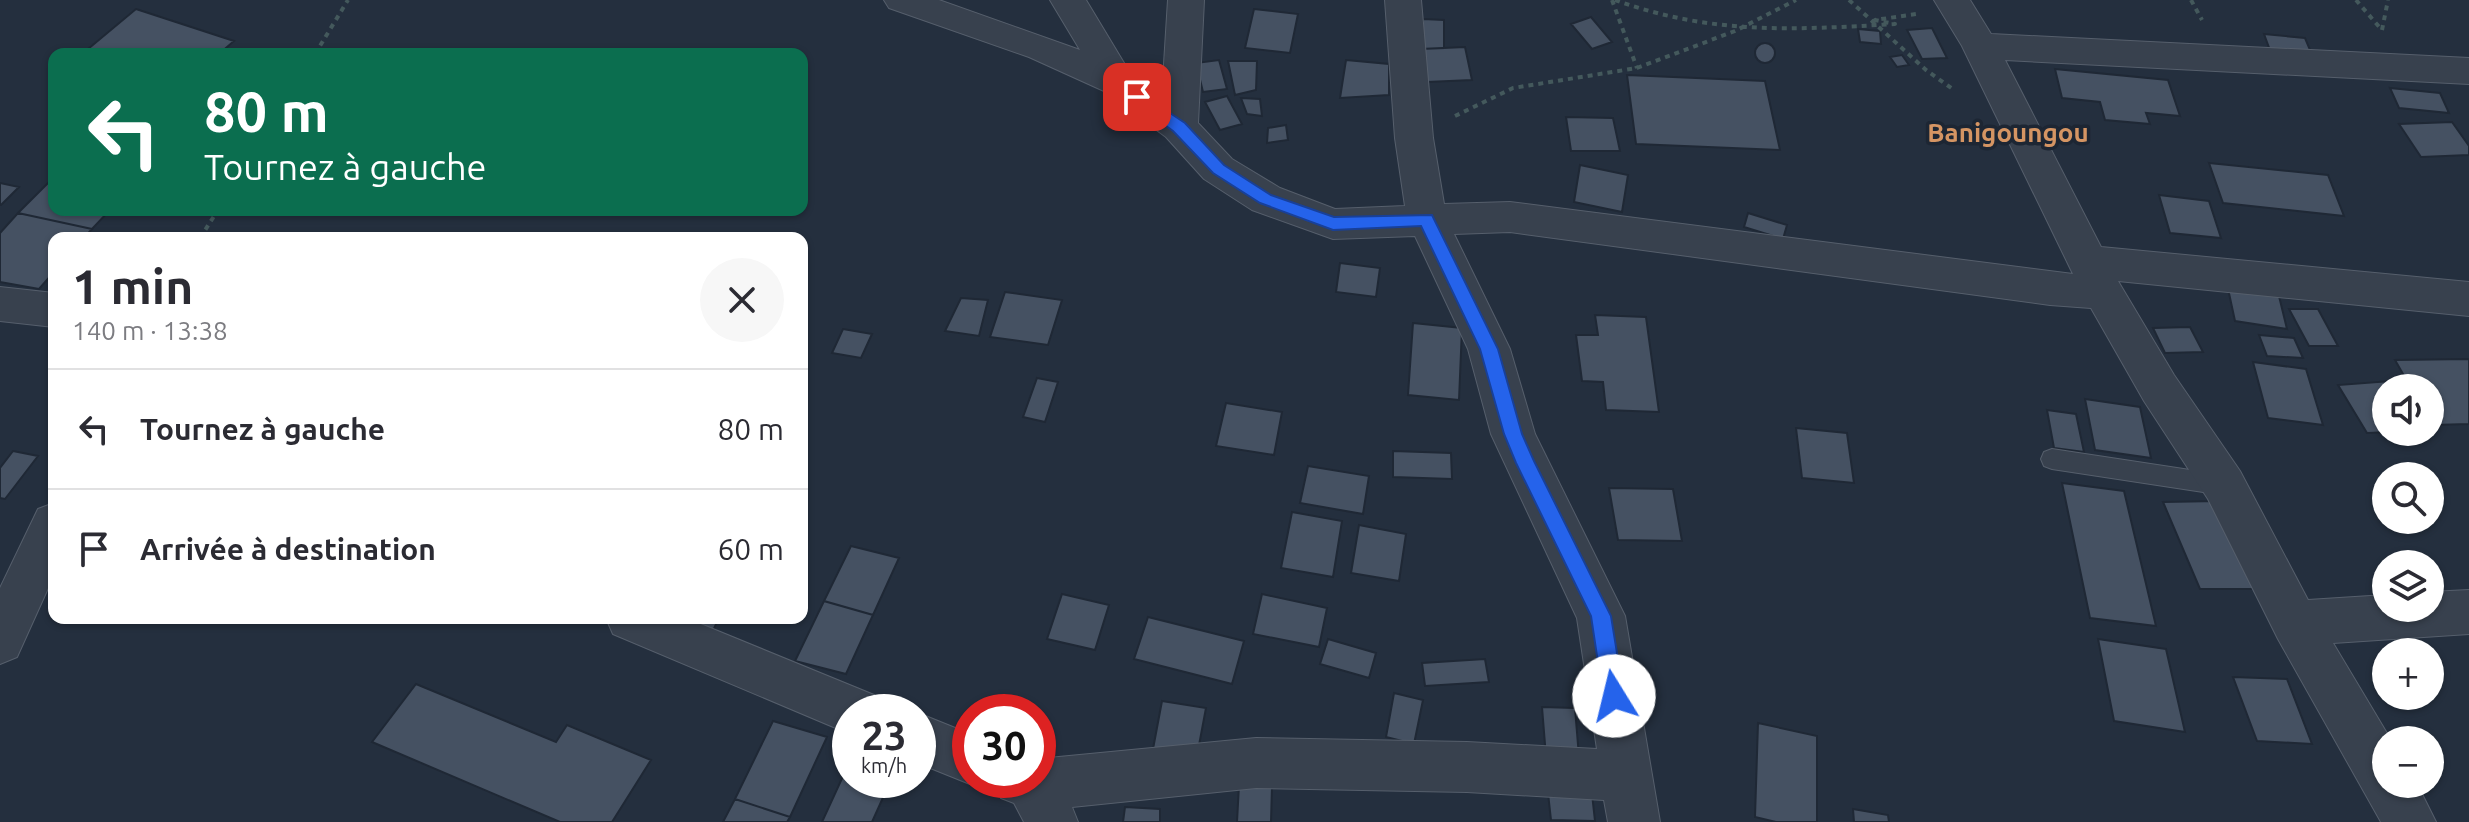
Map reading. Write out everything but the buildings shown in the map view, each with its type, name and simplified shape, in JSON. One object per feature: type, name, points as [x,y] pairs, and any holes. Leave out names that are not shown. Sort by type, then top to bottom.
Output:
[{"type":"street","points":[[902,0],[1042,48],[1117,82],[1179,127],[1218,169],[1266,199],[1333,224],[1510,217],[2050,289],[2096,277],[2469,299]]},
{"type":"street","points":[[1068,0],[1117,82]]},
{"type":"street","points":[[1179,127],[1186,0]]},
{"type":"street","points":[[1056,793],[1256,763],[1467,767],[1630,799],[1601,616],[1513,434],[1489,349],[1427,220],[1414,138],[1403,0]]},
{"type":"street","points":[[1955,5],[1980,46],[2096,277],[2159,388],[2224,485],[2295,623],[2372,756]]},
{"type":"street","points":[[1980,46],[2469,71]]},
{"type":"street","points":[[0,304],[48,309]]},
{"type":"street","points":[[0,641],[48,543]]},
{"type":"street","points":[[2295,623],[2469,612]]},
{"type":"street","points":[[644,624],[832,702]]},
{"type":"street","points":[[2396,798],[2410,822]]},
{"type":"lane","points":[[2052,459],[2224,485]]},
{"type":"path","points":[[319,48],[348,0]]},
{"type":"path","points":[[1614,0],[1637,68]]},
{"type":"path","points":[[1614,0],[1688,25],[1735,31],[1895,24],[1875,20]]},
{"type":"path","points":[[1414,138],[1513,88],[1637,68],[1735,31],[1796,0]]},
{"type":"path","points":[[1849,0],[1875,20],[1929,75],[1955,91]]},
{"type":"path","points":[[2356,0],[2382,30]]},
{"type":"path","points":[[1875,20],[1955,5]]},
{"type":"district","name":"Banigoungou","points":[[2008,132]]},
{"type":"route","points":[[1137,97],[1179,127],[1218,169],[1266,199],[1333,224],[1427,220],[1489,349],[1513,434],[1552,521],[1601,616],[1614,696]]}]
